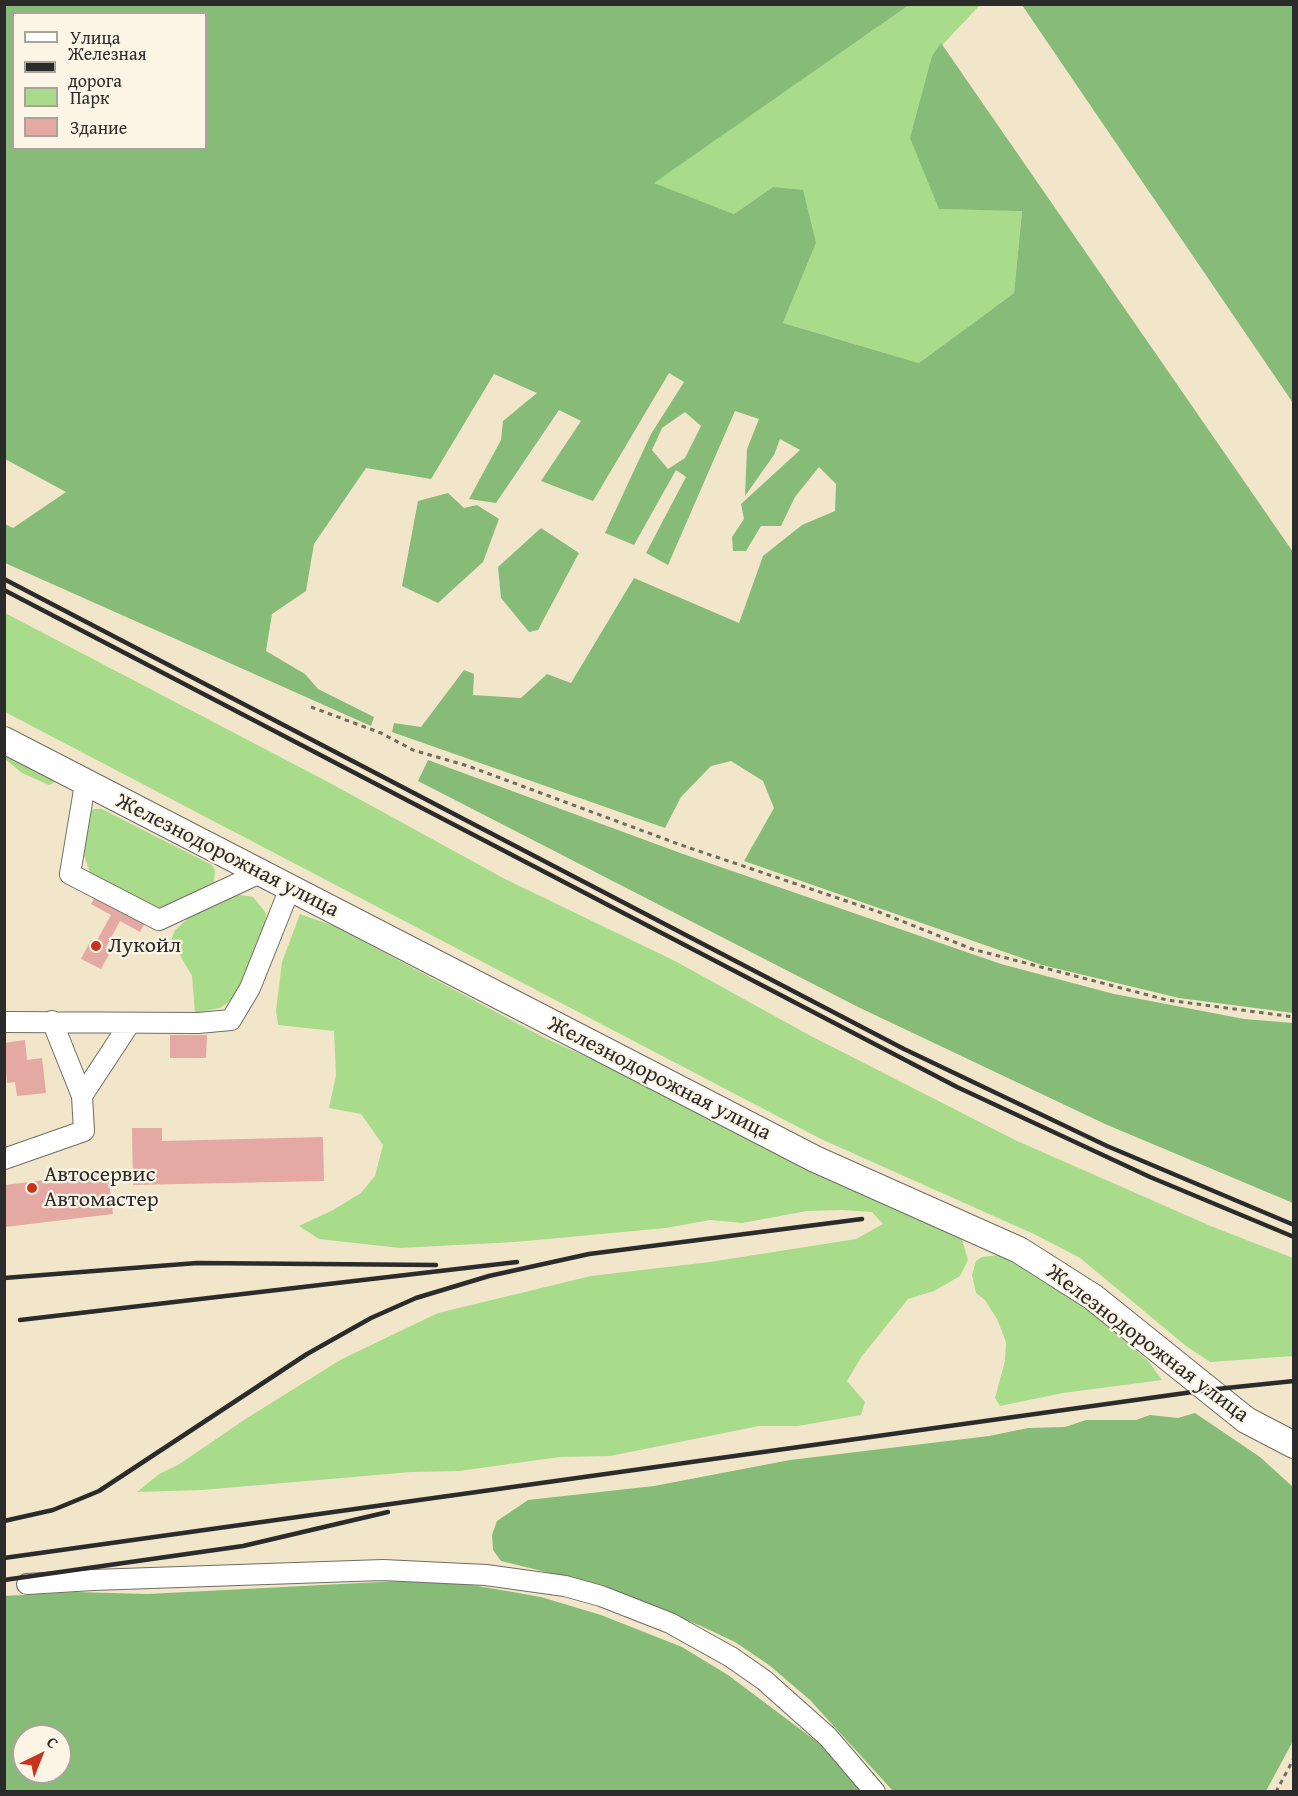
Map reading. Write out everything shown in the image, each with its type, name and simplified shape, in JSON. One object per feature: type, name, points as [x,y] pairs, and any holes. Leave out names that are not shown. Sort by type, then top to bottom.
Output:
[{"type":"main road","name":"Железнодорожная улица","points":[[4,740],[815,1159],[1019,1250],[1093,1297],[1246,1420],[1293,1445]]},
{"type":"street","points":[[85,783],[70,874],[159,920],[260,873]]},
{"type":"street","points":[[4,1022],[130,1023],[231,1020],[250,988],[290,888]]},
{"type":"street","points":[[4,1159],[84,1131],[82,1096],[52,1021]]},
{"type":"street","points":[[82,1096],[130,1023]]},
{"type":"street","points":[[27,1584],[383,1570],[486,1575],[565,1586],[602,1596],[670,1623],[731,1657],[764,1680],[828,1737],[875,1791]]},
{"type":"path","points":[[311,706],[381,733],[413,750],[468,766],[681,845],[879,912],[972,949],[1167,1000],[1293,1017]]},
{"type":"path","points":[[1276,1791],[1293,1758]]},
{"type":"green space","points":[[5,4],[909,5],[654,183],[734,214],[773,187],[803,190],[816,243],[783,323],[919,363],[1014,293],[1022,211],[939,209],[910,138],[932,56],[941,43],[1293,552],[1293,1013],[1179,998],[1042,965],[744,861],[774,808],[763,781],[731,761],[711,766],[681,797],[665,828],[392,732],[394,723],[421,727],[464,670],[474,674],[473,695],[521,698],[547,674],[571,683],[634,578],[739,623],[763,556],[802,525],[835,511],[836,484],[819,467],[795,497],[781,526],[761,526],[746,551],[733,551],[732,537],[744,519],[741,504],[800,450],[780,439],[774,455],[745,496],[747,449],[759,419],[735,411],[668,565],[646,553],[686,477],[676,470],[634,545],[605,533],[651,434],[684,382],[669,373],[593,501],[541,481],[581,421],[559,410],[496,503],[469,499],[501,440],[503,421],[537,393],[494,374],[431,479],[366,468],[314,544],[306,591],[272,614],[266,651],[305,674],[318,689],[374,717],[371,726],[5,563],[5,524],[13,528],[66,492],[5,459]],"holes":[[[685,412],[701,426],[685,458],[668,469],[652,450],[662,428]]]},
{"type":"green space","points":[[909,5],[980,5],[932,56],[939,209],[1022,210],[1014,293],[919,363],[783,323],[816,243],[773,187],[734,214],[653,183]]},
{"type":"green space","points":[[1022,5],[1293,5],[1293,403]]},
{"type":"green space","points":[[448,493],[464,508],[477,505],[499,519],[483,562],[438,603],[402,586],[418,501]]},
{"type":"green space","points":[[541,528],[579,553],[538,630],[529,632],[501,598],[498,567]]},
{"type":"green space","points":[[5,613],[330,783],[505,879],[675,961],[809,1035],[1015,1140],[1213,1227],[1293,1258],[1293,1356],[1210,1362],[1186,1346],[1080,1258],[1036,1235],[821,1139],[5,712]]},
{"type":"green space","points":[[4,749],[59,780],[49,785],[22,773],[5,759]]},
{"type":"green space","points":[[428,760],[683,854],[1001,964],[1114,994],[1244,1019],[1293,1023],[1293,1203],[1105,1124],[858,1007],[418,781]]},
{"type":"green space","points":[[94,809],[102,809],[212,865],[215,870],[214,882],[161,910],[148,911],[91,876],[84,855],[83,841],[88,813]]},
{"type":"green space","points":[[234,894],[253,897],[266,913],[265,925],[246,978],[230,1001],[220,1008],[195,1013],[192,976],[171,940],[175,930],[194,913]]},
{"type":"green space","points":[[300,914],[334,926],[545,1038],[648,1085],[961,1236],[968,1260],[960,1276],[934,1291],[908,1299],[862,1356],[847,1381],[865,1402],[861,1415],[798,1426],[759,1426],[610,1456],[560,1457],[459,1471],[411,1472],[202,1490],[137,1492],[159,1474],[178,1465],[247,1418],[342,1359],[438,1313],[591,1276],[710,1262],[856,1239],[883,1224],[872,1212],[842,1210],[807,1211],[742,1223],[710,1220],[666,1228],[515,1242],[400,1248],[319,1239],[299,1226],[333,1210],[361,1193],[375,1176],[383,1145],[361,1114],[329,1108],[336,1075],[334,1031],[278,1025],[276,1011],[282,962]]},
{"type":"green space","points":[[1000,1255],[1091,1311],[1149,1362],[1162,1380],[1063,1393],[1000,1406],[995,1398],[1005,1361],[1006,1342],[997,1319],[985,1300],[976,1293],[972,1275],[976,1261],[982,1257]]},
{"type":"green space","points":[[1195,1413],[1260,1457],[1293,1487],[1293,1741],[1266,1791],[893,1791],[810,1700],[769,1665],[735,1642],[599,1585],[501,1561],[493,1550],[492,1535],[497,1521],[528,1500],[654,1486],[790,1460],[989,1436],[1028,1428],[1065,1427],[1086,1420],[1136,1420],[1150,1415],[1178,1418]]},
{"type":"green space","points":[[438,1579],[541,1597],[601,1615],[682,1647],[728,1675],[832,1753],[860,1791],[5,1791],[4,1596],[75,1592],[148,1594]]},
{"type":"building","points":[[98,891],[148,917],[140,932],[120,921],[105,949],[111,951],[101,969],[81,959],[91,940],[96,942],[111,915],[91,904]]},
{"type":"building","points":[[170,1035],[207,1035],[206,1058],[170,1058]]},
{"type":"building","points":[[25,1040],[27,1060],[42,1058],[46,1093],[17,1096],[15,1082],[7,1083],[4,1043]]},
{"type":"building","points":[[132,1128],[162,1128],[162,1141],[323,1137],[324,1181],[133,1185]]},
{"type":"building","points":[[108,1172],[113,1214],[5,1227],[5,1185]]},
{"type":"railway","points":[[4,579],[904,1049],[1107,1146],[1294,1225]]},
{"type":"railway","points":[[4,590],[957,1087],[1150,1177],[1294,1237]]},
{"type":"railway","points":[[4,1521],[53,1510],[99,1491],[307,1354],[371,1318],[416,1298],[489,1276],[589,1254],[862,1219]]},
{"type":"railway","points":[[20,1320],[517,1262]]},
{"type":"railway","points":[[4,1278],[197,1263],[436,1265]]},
{"type":"railway","points":[[4,1558],[1207,1390],[1294,1381]]},
{"type":"railway","points":[[4,1580],[243,1546],[388,1512]]},
{"type":"place","name":"Лукойл","points":[[96,946]]},
{"type":"place","name":"Автосервис Автомастер","points":[[32,1188]]}]
